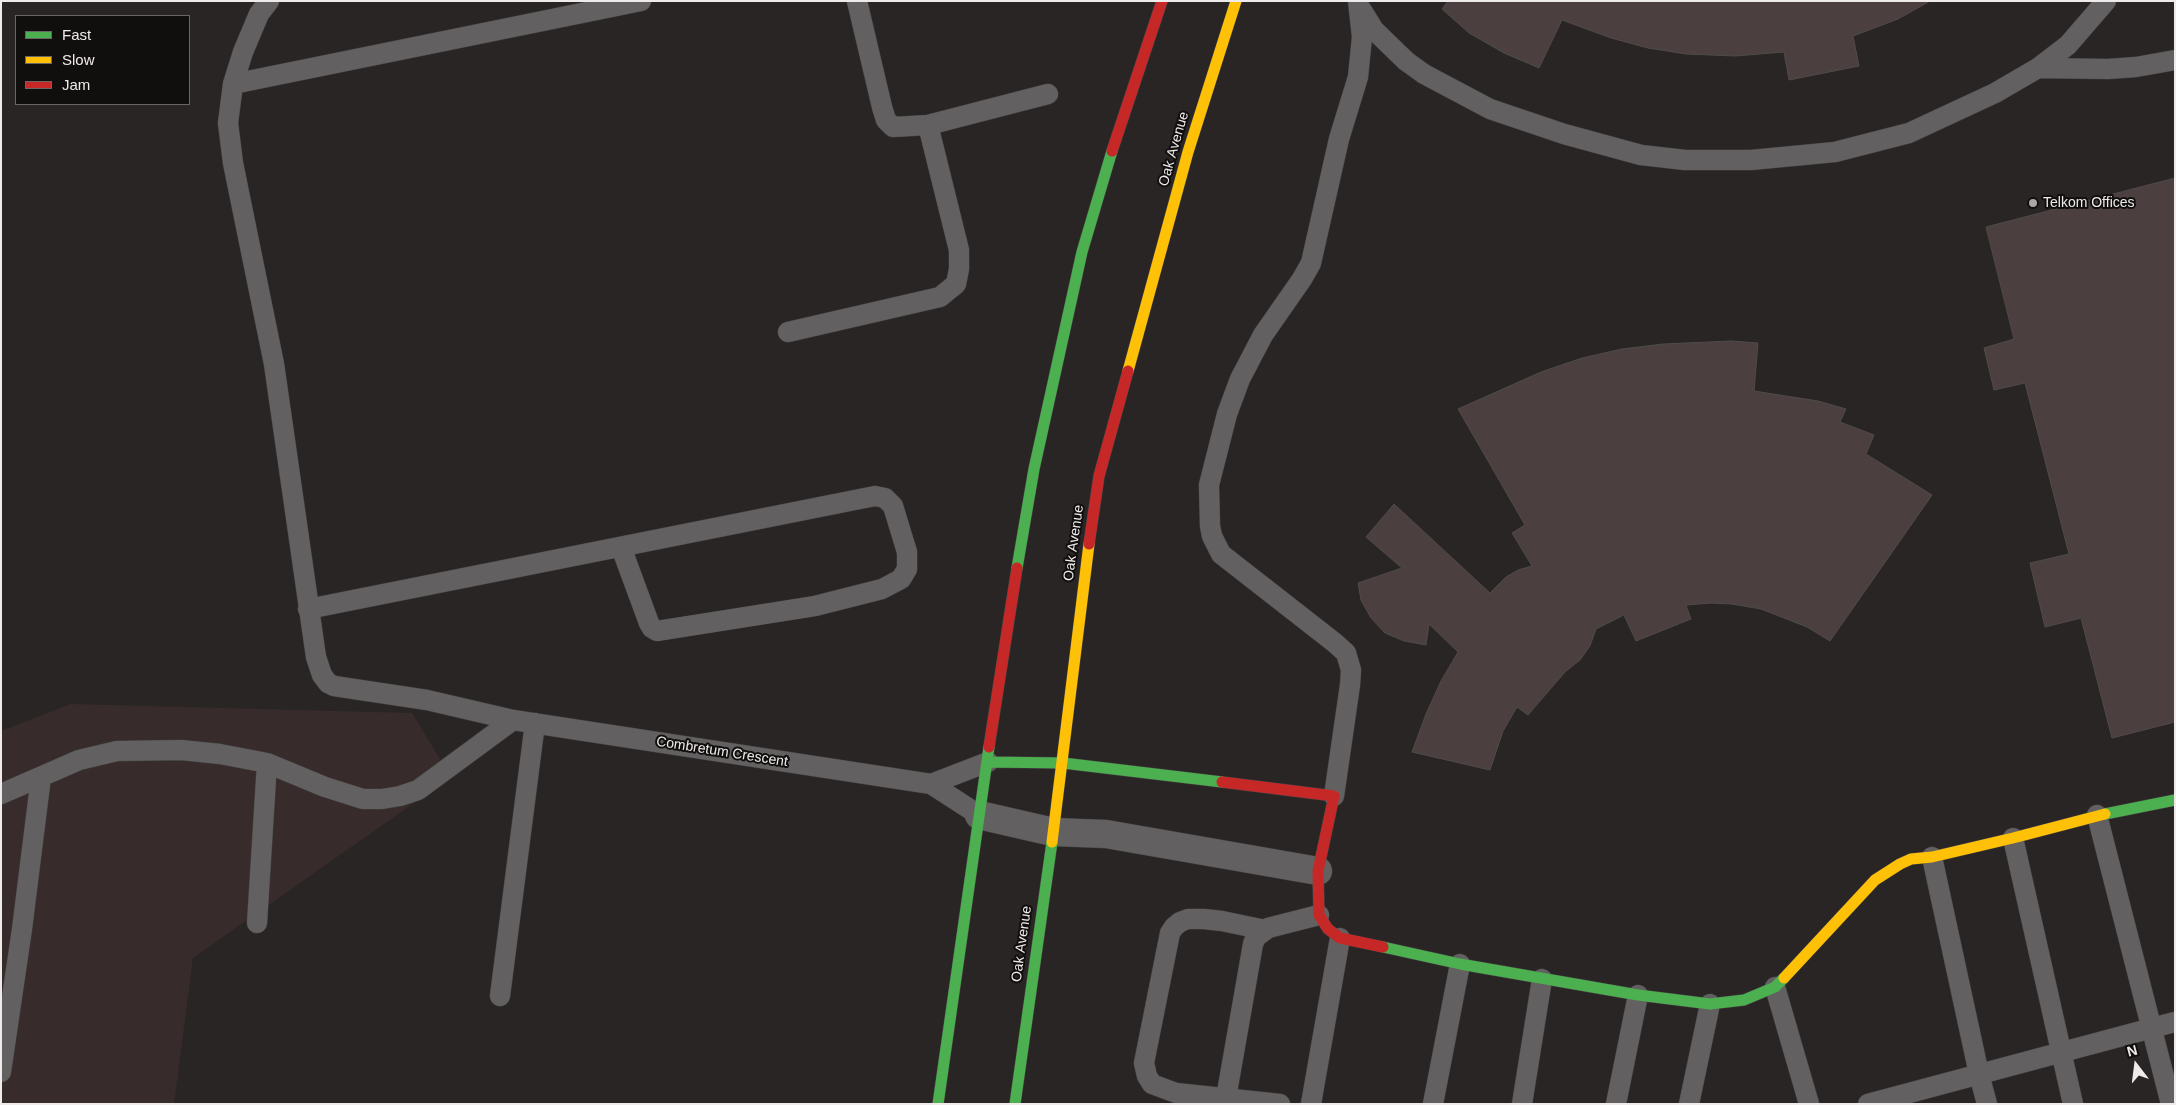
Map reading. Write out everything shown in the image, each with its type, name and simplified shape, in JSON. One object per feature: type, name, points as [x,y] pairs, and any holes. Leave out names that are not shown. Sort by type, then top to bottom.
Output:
[{"type":"street","points":[[938,1104],[988,762],[999,673],[1034,469],[1082,252],[1111,153],[1162,1]]},
{"type":"street","name":"Oak Avenue","points":[[1015,1104],[1063,763],[1080,606],[1099,476],[1188,152],[1236,1]]},
{"type":"street","points":[[988,762],[1063,763],[1334,796],[1318,871],[1319,915],[1328,930],[1340,938],[1460,964],[1542,979],[1638,995],[1710,1004],[1744,1000],[1775,987],[1875,880],[1900,864],[2097,816],[2175,800]]},
{"type":"street","points":[[979,815],[1053,832],[1106,834],[1318,871]]},
{"type":"lane","points":[[269,1],[259,14],[243,52],[233,84],[228,124],[233,163],[274,364],[308,609],[875,496],[885,498],[893,506],[907,552],[907,569],[901,579],[882,589],[815,606],[657,631],[652,628],[649,622],[621,547]]},
{"type":"lane","points":[[233,84],[641,1]]},
{"type":"lane","points":[[857,1],[886,120],[893,127],[928,125],[1048,94]]},
{"type":"lane","points":[[1359,4],[1374,30],[1406,61],[1424,74],[1490,109],[1564,134],[1641,154],[1685,160],[1751,160],[1826,153],[1909,133],[1995,93],[2038,68],[2068,45],[2106,1]]},
{"type":"lane","points":[[1334,796],[1350,685],[1351,670],[1346,653],[1336,643],[1221,554],[1212,536],[1210,526],[1209,485],[1227,414],[1240,379],[1263,335],[1302,279],[1310,262],[1339,139],[1358,77],[1362,37],[1359,4]]},
{"type":"lane","points":[[2038,68],[2108,69],[2136,67],[2175,60]]},
{"type":"lane","points":[[788,332],[940,297],[956,284],[959,269],[959,250],[928,125]]},
{"type":"lane","name":"Combretum Crescent","points":[[308,609],[316,657],[322,675],[328,683],[334,686],[427,700],[513,720],[932,784],[979,815]]},
{"type":"lane","points":[[1,794],[79,760],[117,751],[181,750],[220,754],[267,763],[326,787],[363,799],[382,799],[418,790],[513,720]]},
{"type":"lane","points":[[500,996],[535,723]]},
{"type":"lane","points":[[932,784],[988,762]]},
{"type":"lane","points":[[257,923],[267,763]]},
{"type":"lane","points":[[1,1072],[22,929],[41,777]]},
{"type":"lane","points":[[2097,816],[2171,1104]]},
{"type":"lane","points":[[2013,838],[2073,1104]]},
{"type":"lane","points":[[1932,857],[1979,1074],[1988,1104]]},
{"type":"lane","points":[[1226,1098],[1252,944],[1256,937],[1265,930],[1279,924],[1319,915]]},
{"type":"lane","points":[[1265,930],[1222,920],[1188,919],[1180,922],[1170,933],[1144,1055],[1145,1069],[1152,1084],[1176,1093],[1280,1104]]},
{"type":"lane","points":[[1311,1104],[1340,938]]},
{"type":"lane","points":[[1433,1104],[1460,964]]},
{"type":"lane","points":[[1522,1104],[1542,979]]},
{"type":"lane","points":[[1775,987],[1809,1104]]},
{"type":"lane","points":[[1616,1104],[1638,995]]},
{"type":"lane","points":[[1689,1104],[1710,1004]]},
{"type":"lane","points":[[1868,1104],[2175,1022]]},
{"type":"shaded area","points":[[71,704],[412,713],[451,777],[193,958],[174,1104],[1,1104],[1,731]]},
{"type":"building","points":[[1448,1],[1930,1],[1898,19],[1853,36],[1859,66],[1789,80],[1784,52],[1735,56],[1686,54],[1648,48],[1611,38],[1562,20],[1539,68],[1504,53],[1469,33],[1442,9]]},
{"type":"building","points":[[2175,178],[2175,722],[2112,738],[2081,618],[2045,627],[2030,563],[2069,554],[2025,383],[1994,390],[1984,348],[2014,339],[1986,227]]},
{"type":"building","points":[[1731,341],[1758,343],[1754,391],[1818,401],[1846,409],[1840,422],[1874,435],[1866,454],[1932,495],[1830,641],[1807,627],[1761,609],[1732,604],[1686,605],[1691,619],[1636,641],[1624,615],[1596,629],[1590,646],[1580,660],[1565,672],[1528,715],[1517,707],[1503,731],[1490,770],[1412,752],[1441,681],[1458,652],[1429,624],[1426,645],[1404,641],[1385,633],[1371,618],[1361,600],[1358,583],[1402,568],[1366,537],[1394,504],[1490,593],[1506,577],[1518,570],[1532,566],[1512,533],[1525,525],[1458,409],[1541,372],[1582,358],[1622,349],[1663,344]]},
{"type":"traffic: fast","points":[[1017,568],[1034,469],[1082,252],[1112,151]]},
{"type":"traffic: fast","points":[[938,1104],[989,747]]},
{"type":"traffic: fast","points":[[988,762],[1063,763],[1222,782]]},
{"type":"traffic: fast","points":[[2105,814],[2175,800]]},
{"type":"traffic: fast","points":[[1015,1104],[1052,842]]},
{"type":"traffic: fast","points":[[1383,947],[1460,964],[1638,995],[1710,1004],[1744,1000],[1775,987],[1784,978]]},
{"type":"traffic: slow","points":[[1128,371],[1188,152],[1236,1]]},
{"type":"traffic: slow","points":[[1052,842],[1089,544]]},
{"type":"traffic: slow","points":[[1784,978],[1875,880],[1900,864],[1911,859],[1932,857],[2105,814]]},
{"type":"traffic: jam","points":[[1112,151],[1162,1]]},
{"type":"traffic: jam","points":[[1089,544],[1099,476],[1128,371]]},
{"type":"traffic: jam","points":[[989,747],[1017,568]]},
{"type":"traffic: jam","points":[[1222,782],[1334,796],[1318,871],[1319,915],[1328,929],[1340,938],[1383,947]]},
{"type":"place","name":"Telkom Offices","points":[[2033,203]]}]
